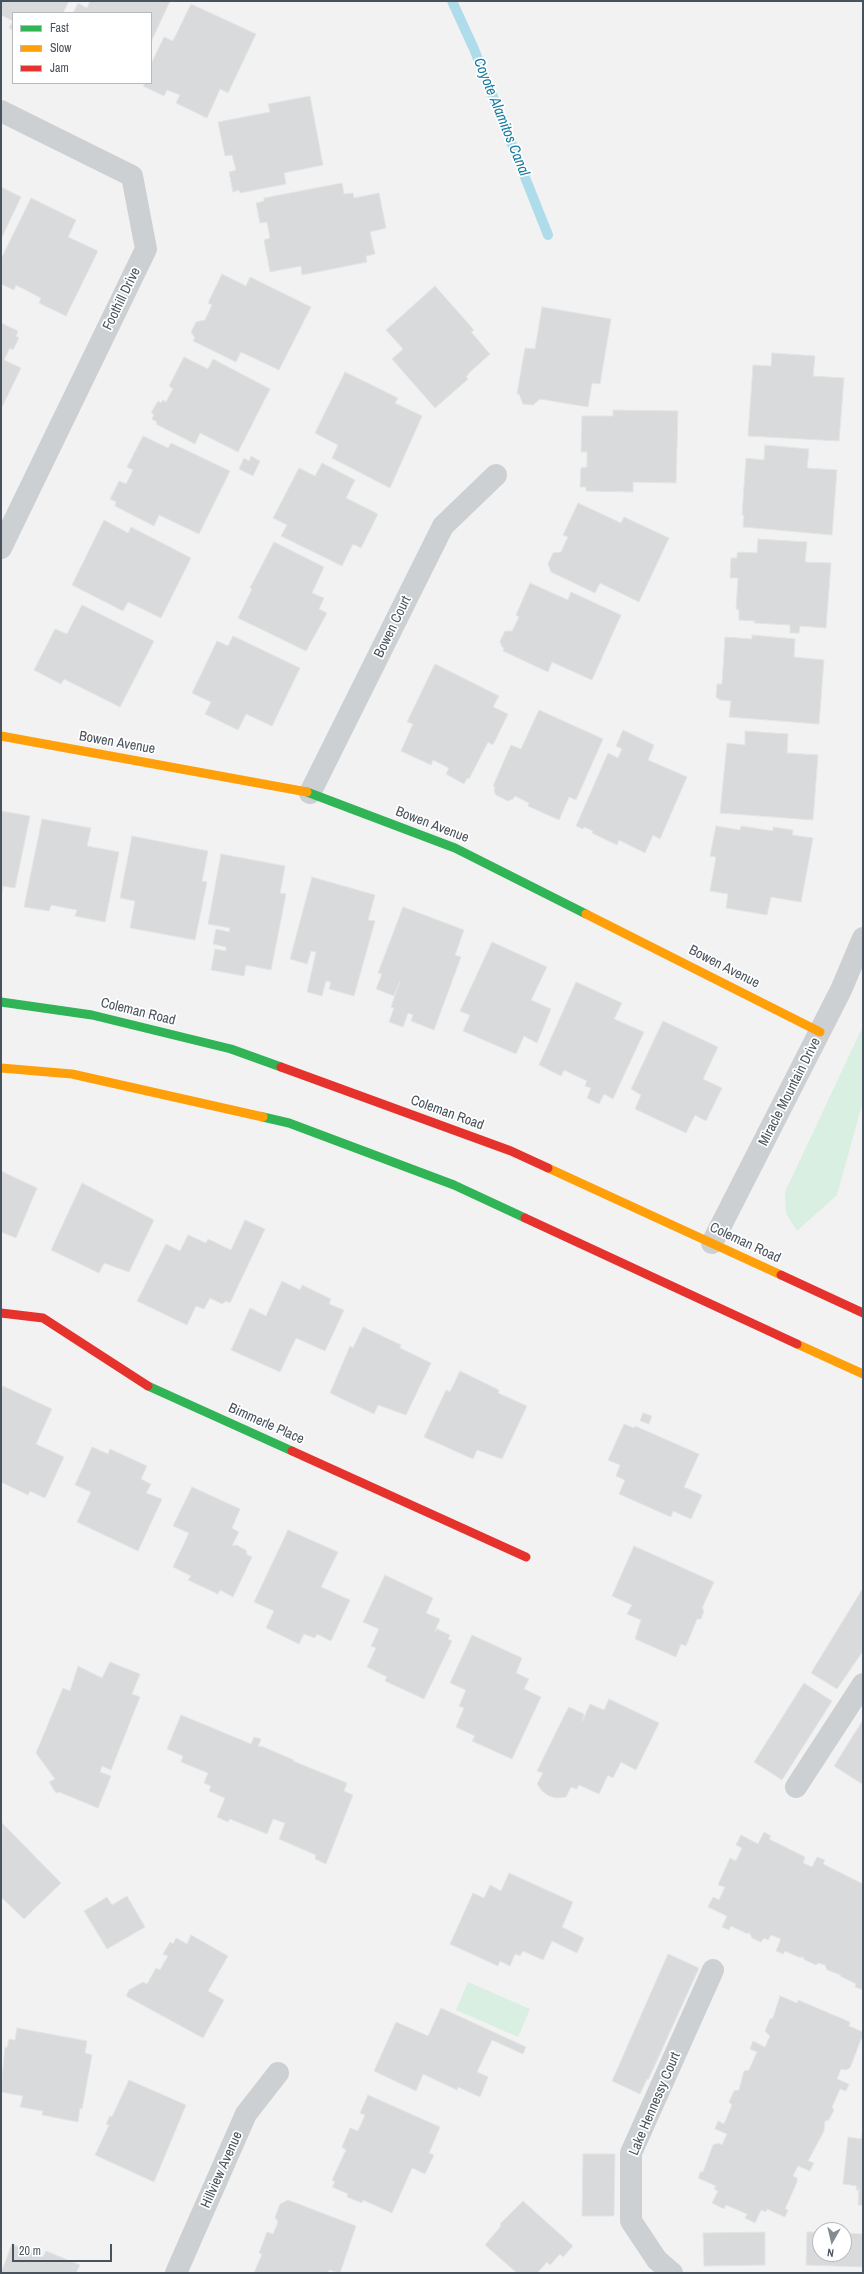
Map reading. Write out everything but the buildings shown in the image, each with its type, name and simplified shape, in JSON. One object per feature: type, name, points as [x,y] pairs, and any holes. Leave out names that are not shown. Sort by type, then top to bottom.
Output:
[{"type":"street","name":"Foothill Drive","points":[[1,111],[132,176],[146,249],[1,548]]},
{"type":"street","name":"Bowen Court","points":[[310,793],[443,526],[496,475]]},
{"type":"street","name":"Bowen Avenue","points":[[1,736],[310,793],[455,848],[820,1032]]},
{"type":"street","name":"Miracle Mountain Drive","points":[[712,1244],[841,990],[863,938]]},
{"type":"street","name":"Coleman Road","points":[[1,1002],[92,1015],[231,1049],[512,1151],[863,1313]]},
{"type":"street","points":[[1,1068],[72,1074],[289,1123],[454,1185],[863,1374]]},
{"type":"street","name":"Bimmerle Place","points":[[1,1313],[43,1318],[139,1382],[526,1557]]},
{"type":"street","points":[[796,1787],[863,1684]]},
{"type":"street","name":"Lake Hennessy Court","points":[[665,2266],[631,2222],[631,2153],[713,1970]]},
{"type":"street","name":"Hillview Avenue","points":[[176,2273],[246,2114],[278,2073]]},
{"type":"green space","points":[[863,1026],[863,1101],[837,1195],[797,1231],[786,1213],[785,1192]]},
{"type":"green space","points":[[468,1982],[530,2009],[518,2037],[456,2010]]},
{"type":"waterway","name":"Coyote Alamitos Canal","points":[[452,1],[474,49],[548,235]]},
{"type":"traffic: fast","points":[[307,792],[455,848],[586,914]]},
{"type":"traffic: fast","points":[[1,1002],[92,1015],[231,1049],[281,1067]]},
{"type":"traffic: fast","points":[[263,1117],[289,1123],[454,1185],[525,1218]]},
{"type":"traffic: fast","points":[[148,1386],[292,1451]]},
{"type":"traffic: slow","points":[[1,736],[307,792]]},
{"type":"traffic: slow","points":[[586,914],[820,1032]]},
{"type":"traffic: slow","points":[[1,1068],[72,1074],[263,1117]]},
{"type":"traffic: slow","points":[[548,1168],[781,1275]]},
{"type":"traffic: slow","points":[[797,1344],[863,1374]]},
{"type":"traffic: jam","points":[[281,1067],[511,1151],[548,1168]]},
{"type":"traffic: jam","points":[[525,1218],[797,1344]]},
{"type":"traffic: jam","points":[[781,1275],[863,1313]]},
{"type":"traffic: jam","points":[[1,1313],[43,1318],[148,1386]]},
{"type":"traffic: jam","points":[[292,1451],[526,1557]]}]
